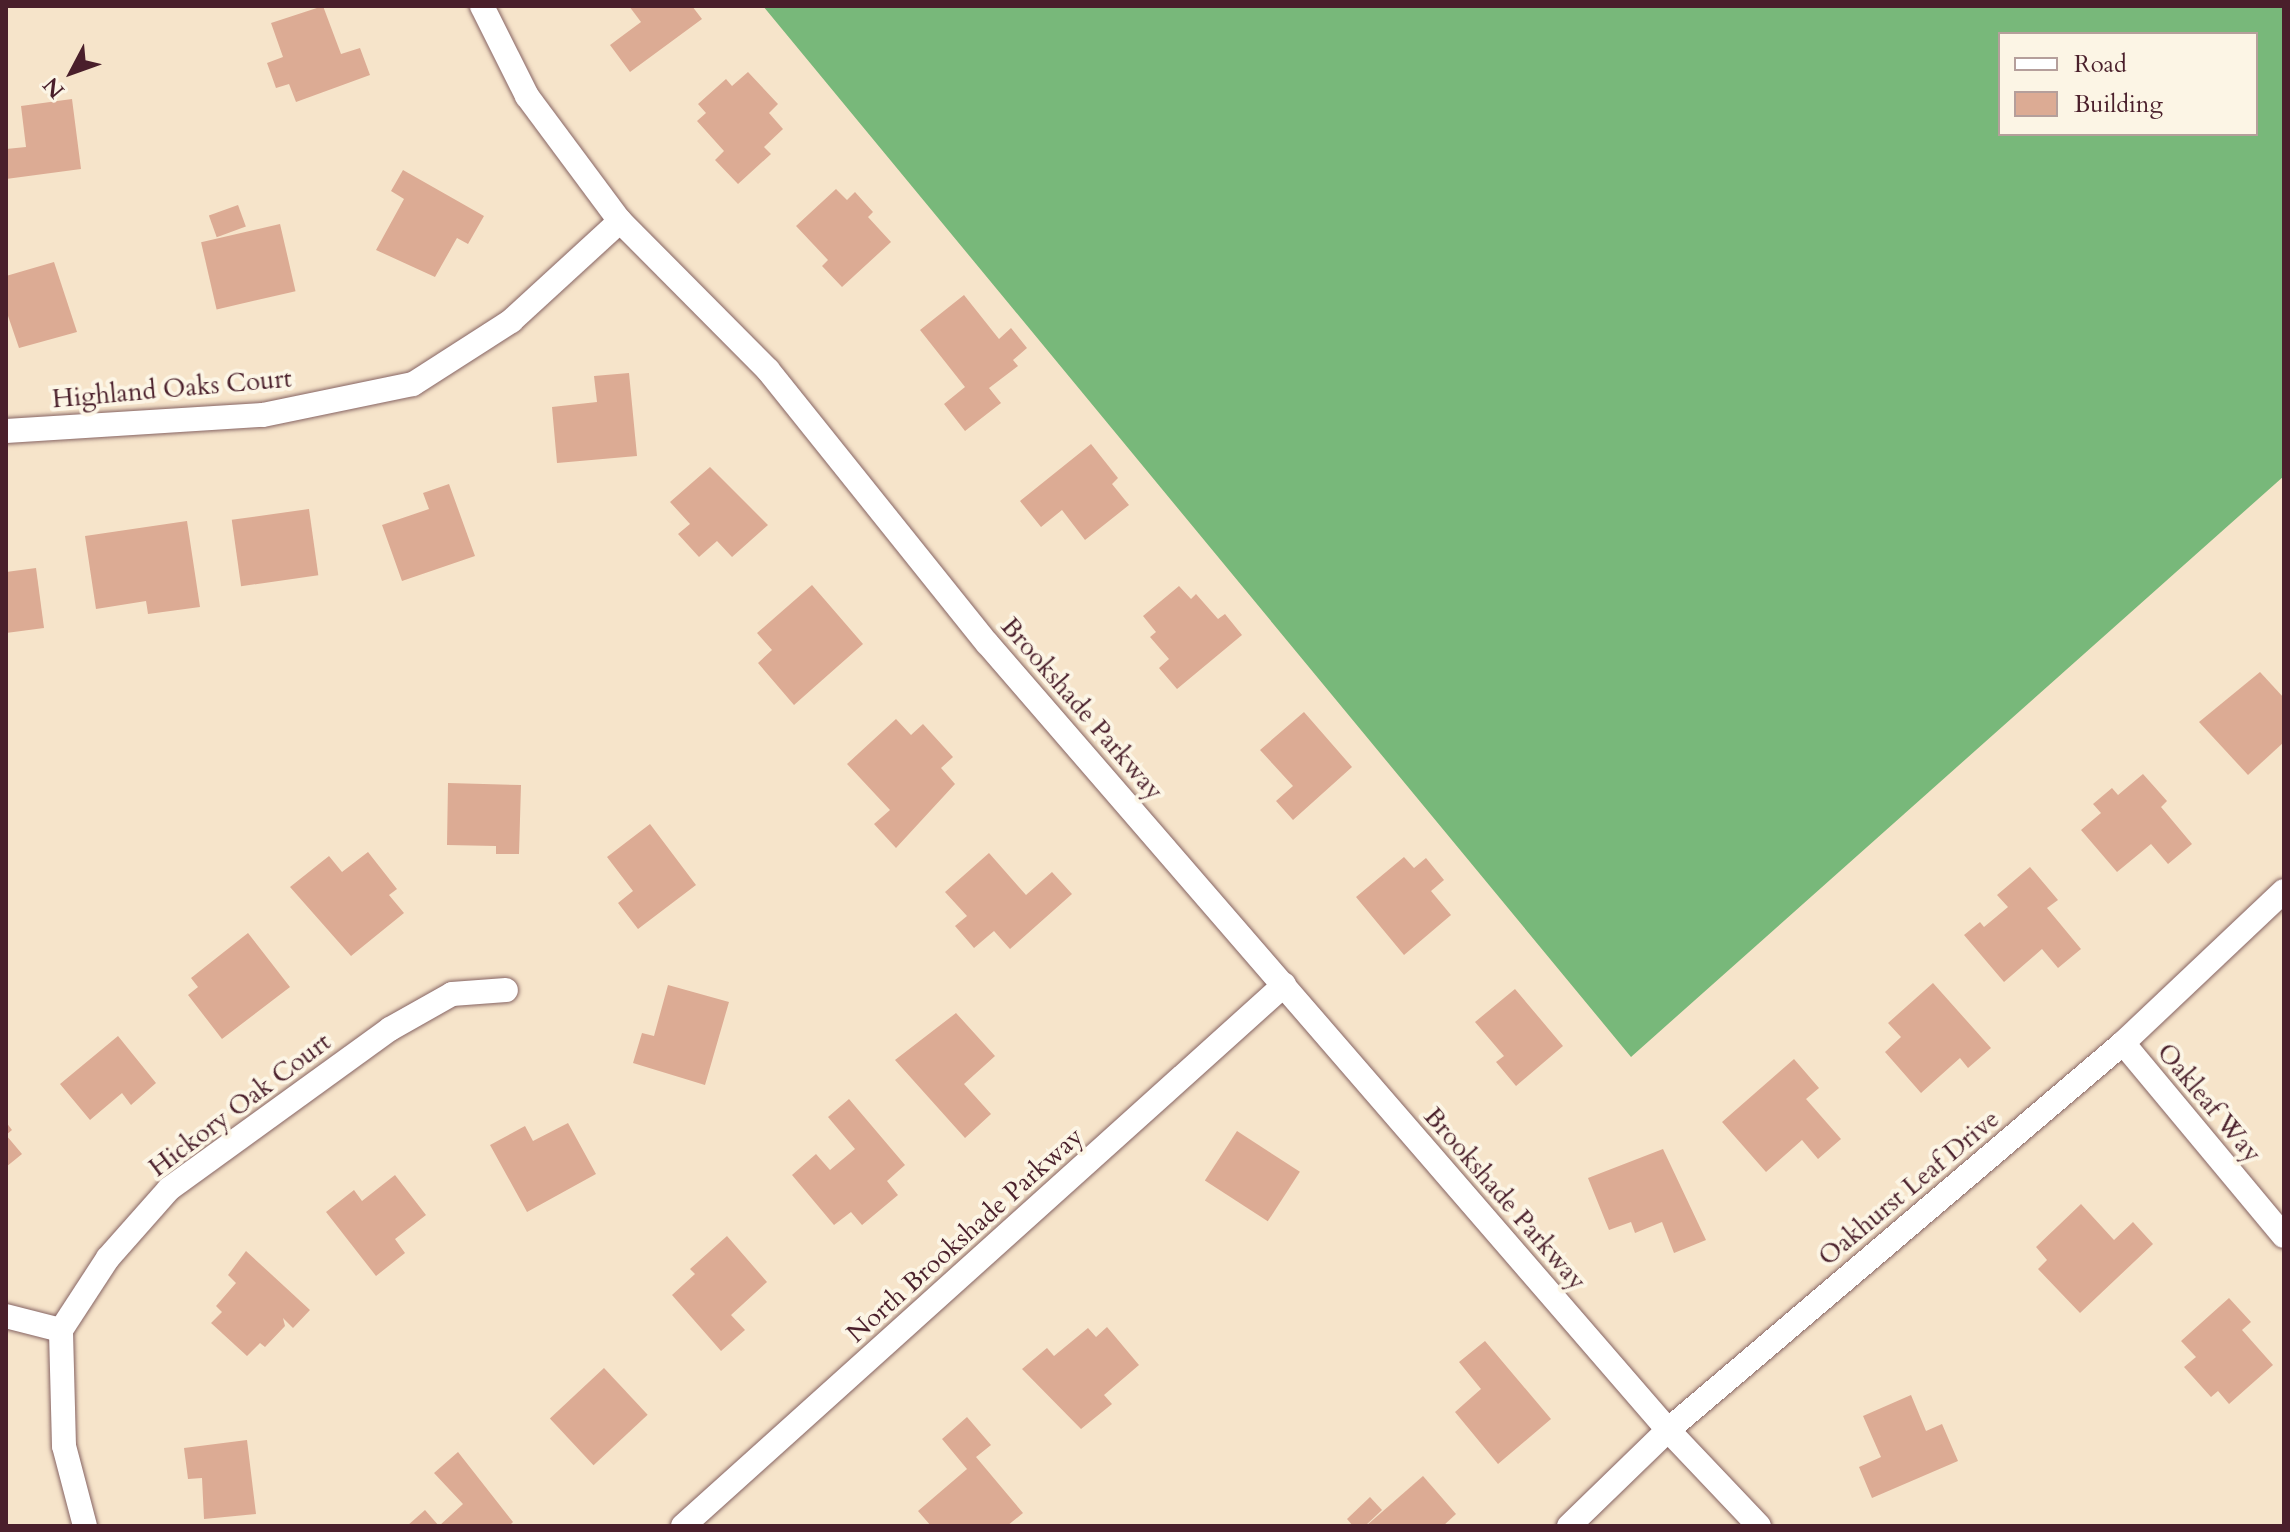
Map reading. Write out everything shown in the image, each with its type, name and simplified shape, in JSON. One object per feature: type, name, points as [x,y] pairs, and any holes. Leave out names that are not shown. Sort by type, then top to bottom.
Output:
[{"type":"street","name":"Brookshade Parkway","points":[[482,6],[527,96],[620,221],[768,370],[987,643],[1668,1430],[1759,1526]]},
{"type":"street","name":"Highland Oaks Court","points":[[6,431],[263,415],[413,384],[511,321],[620,221]]},
{"type":"street","name":"Oakhurst Leaf Drive","points":[[1569,1526],[1668,1430],[2123,1043],[2284,891]]},
{"type":"street","name":"North Brookshade Parkway","points":[[683,1526],[1284,985]]},
{"type":"street","name":"Hickory Oak Court","points":[[61,1330],[108,1258],[169,1189],[390,1029],[452,994],[506,990]]},
{"type":"street","name":"Oakleaf Way","points":[[2123,1043],[2284,1236]]},
{"type":"street","points":[[6,1316],[61,1330],[64,1446],[85,1526]]},
{"type":"green space","points":[[763,6],[2284,6],[2284,476],[1631,1057]]},
{"type":"building","points":[[323,6],[341,54],[360,48],[370,75],[296,102],[289,84],[276,88],[267,63],[283,57],[271,23]]},
{"type":"building","points":[[629,6],[692,6],[702,19],[630,72],[610,45],[641,22]]},
{"type":"building","points":[[748,72],[778,104],[769,113],[783,129],[764,147],[771,154],[738,184],[715,160],[724,151],[697,121],[706,113],[698,104],[726,79],[732,86]]},
{"type":"building","points":[[72,99],[81,169],[6,179],[6,149],[26,147],[21,106]]},
{"type":"building","points":[[403,170],[484,216],[468,244],[457,238],[435,277],[376,250],[404,199],[391,191]]},
{"type":"building","points":[[836,189],[847,200],[855,192],[873,212],[868,217],[891,242],[842,287],[822,266],[828,260],[796,226]]},
{"type":"building","points":[[238,205],[246,227],[217,237],[209,216]]},
{"type":"building","points":[[280,224],[296,291],[217,309],[201,242]]},
{"type":"building","points":[[54,262],[77,332],[19,348],[6,310],[6,276]]},
{"type":"building","points":[[964,295],[999,339],[1011,328],[1027,348],[1013,360],[1018,366],[989,388],[1001,403],[965,431],[944,404],[965,387],[920,330]]},
{"type":"building","points":[[629,373],[637,456],[557,463],[552,407],[597,402],[594,376]]},
{"type":"building","points":[[1091,444],[1118,478],[1112,484],[1129,505],[1085,540],[1062,510],[1041,527],[1020,501]]},
{"type":"building","points":[[710,467],[768,525],[732,557],[717,541],[699,557],[678,534],[690,524],[670,502]]},
{"type":"building","points":[[449,484],[475,556],[402,581],[382,525],[429,509],[423,493]]},
{"type":"building","points":[[309,509],[318,575],[241,586],[232,520]]},
{"type":"building","points":[[187,521],[200,607],[148,614],[146,601],[96,609],[85,536]]},
{"type":"building","points":[[36,568],[44,628],[6,633],[6,572]]},
{"type":"building","points":[[812,585],[863,644],[794,705],[758,663],[772,650],[757,633]]},
{"type":"building","points":[[1179,586],[1191,599],[1196,594],[1218,619],[1225,614],[1242,635],[1177,689],[1159,668],[1169,659],[1150,637],[1156,632],[1143,616]]},
{"type":"building","points":[[2260,672],[2284,698],[2284,742],[2248,775],[2199,722]]},
{"type":"building","points":[[1304,712],[1352,767],[1293,820],[1276,801],[1293,786],[1260,750]]},
{"type":"building","points":[[896,719],[911,735],[923,724],[953,757],[941,768],[955,784],[896,848],[874,824],[890,810],[847,764]]},
{"type":"building","points":[[2143,774],[2167,801],[2161,807],[2192,844],[2168,864],[2151,844],[2117,872],[2081,830],[2101,813],[2093,804],[2112,788],[2118,795]]},
{"type":"building","points":[[448,783],[521,785],[519,854],[496,854],[496,846],[447,845]]},
{"type":"building","points":[[650,824],[696,885],[638,929],[618,903],[633,891],[607,857]]},
{"type":"building","points":[[368,852],[397,889],[389,895],[404,913],[351,956],[290,887],[329,856],[342,872]]},
{"type":"building","points":[[989,853],[1026,895],[1052,872],[1072,894],[1010,949],[994,931],[974,948],[955,926],[967,916],[945,892]]},
{"type":"building","points":[[1404,857],[1414,868],[1426,858],[1444,880],[1431,891],[1451,915],[1404,955],[1356,897]]},
{"type":"building","points":[[2030,867],[2058,900],[2047,908],[2081,949],[2058,968],[2042,949],[2004,982],[1964,935],[1980,922],[1984,927],[2008,907],[1997,895]]},
{"type":"building","points":[[248,933],[290,987],[222,1039],[188,995],[198,987],[191,978]]},
{"type":"building","points":[[1933,983],[1991,1048],[1968,1068],[1960,1058],[1921,1093],[1885,1052],[1901,1037],[1888,1023]]},
{"type":"building","points":[[668,985],[729,1002],[705,1085],[633,1063],[642,1033],[654,1036]]},
{"type":"building","points":[[1515,989],[1563,1046],[1516,1086],[1496,1062],[1504,1056],[1475,1022]]},
{"type":"building","points":[[956,1013],[995,1056],[964,1084],[991,1114],[965,1138],[895,1060]]},
{"type":"building","points":[[118,1036],[156,1083],[131,1105],[122,1093],[90,1120],[60,1084]]},
{"type":"building","points":[[1794,1059],[1819,1088],[1806,1099],[1841,1139],[1818,1159],[1802,1140],[1766,1172],[1722,1122]]},
{"type":"building","points":[[849,1099],[905,1165],[887,1181],[898,1195],[862,1225],[851,1212],[834,1225],[792,1175],[816,1154],[830,1170],[855,1149],[828,1117]]},
{"type":"building","points":[[568,1123],[596,1174],[527,1212],[490,1145],[525,1126],[533,1141]]},
{"type":"building","points":[[1237,1131],[1300,1172],[1268,1221],[1205,1180]]},
{"type":"building","points":[[6,1135],[22,1154],[6,1167]]},
{"type":"building","points":[[1663,1149],[1706,1240],[1674,1253],[1662,1222],[1635,1233],[1631,1222],[1609,1230],[1588,1178]]},
{"type":"building","points":[[395,1175],[426,1215],[395,1239],[405,1253],[376,1276],[326,1212],[354,1190],[362,1201]]},
{"type":"building","points":[[2081,1204],[2114,1240],[2133,1222],[2153,1244],[2080,1313],[2038,1269],[2047,1260],[2036,1247]]},
{"type":"building","points":[[727,1236],[767,1282],[731,1315],[745,1330],[721,1351],[672,1295],[695,1274],[690,1269]]},
{"type":"building","points":[[246,1251],[310,1310],[293,1328],[283,1318],[285,1326],[265,1347],[260,1343],[247,1356],[211,1323],[222,1312],[216,1306],[236,1283],[228,1275]]},
{"type":"building","points":[[2229,1298],[2251,1322],[2242,1330],[2273,1365],[2229,1404],[2218,1391],[2211,1397],[2184,1367],[2196,1357],[2181,1341]]},
{"type":"building","points":[[1107,1327],[1139,1365],[1104,1395],[1112,1404],[1081,1429],[1022,1369],[1047,1348],[1054,1356],[1088,1328],[1096,1337]]},
{"type":"building","points":[[1485,1341],[1551,1419],[1498,1464],[1455,1412],[1481,1389],[1459,1362]]},
{"type":"building","points":[[604,1368],[648,1415],[594,1465],[550,1418]]},
{"type":"building","points":[[1911,1395],[1926,1431],[1942,1424],[1958,1461],[1872,1498],[1859,1467],[1881,1457],[1863,1416]]},
{"type":"building","points":[[967,1417],[991,1445],[976,1457],[1023,1513],[1007,1526],[931,1526],[918,1511],[967,1469],[942,1439]]},
{"type":"building","points":[[247,1440],[256,1514],[204,1519],[202,1478],[188,1479],[184,1448]]},
{"type":"building","points":[[458,1452],[513,1522],[509,1526],[439,1526],[463,1504],[434,1473]]},
{"type":"building","points":[[1423,1476],[1456,1514],[1443,1526],[1366,1526]]},
{"type":"building","points":[[1370,1497],[1382,1510],[1365,1526],[1353,1526],[1347,1519]]},
{"type":"building","points":[[425,1510],[439,1526],[407,1526]]}]
